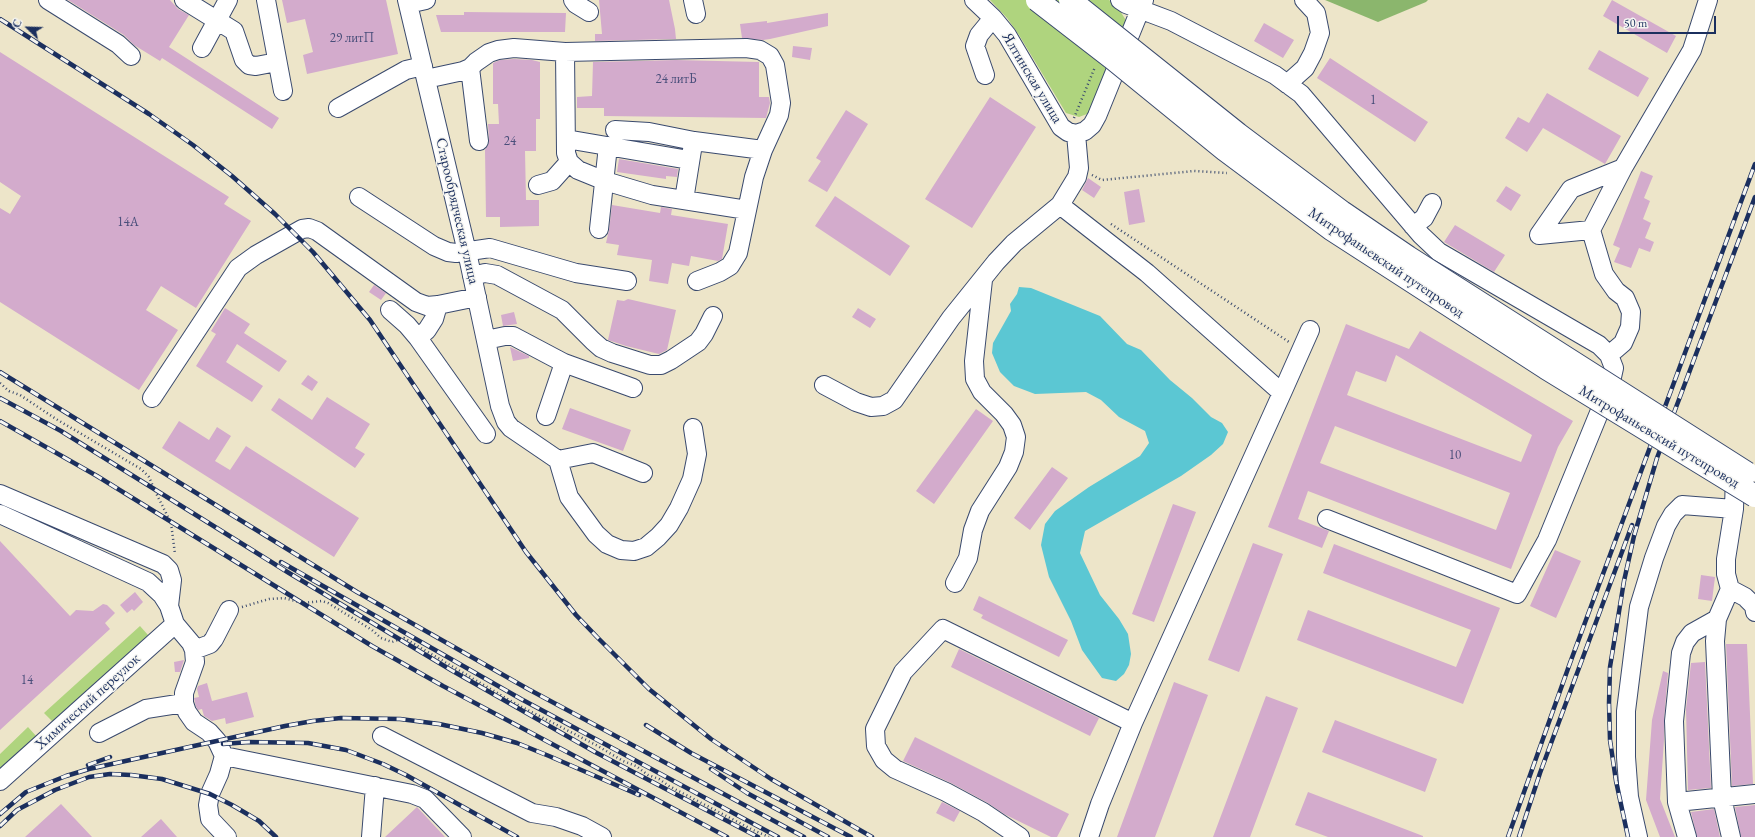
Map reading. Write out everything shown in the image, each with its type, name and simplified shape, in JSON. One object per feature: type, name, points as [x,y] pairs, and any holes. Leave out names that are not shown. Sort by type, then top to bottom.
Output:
[{"type":"main road","name":"Митрофаньевский путепровод","points":[[1037,0],[1106,53],[1225,150],[1331,229],[1546,368],[1755,496]]},
{"type":"main road","name":"Митрофаньевский путепровод","points":[[1070,0],[1238,134],[1348,216],[1459,290],[1755,478]]},
{"type":"street","points":[[48,0],[118,44],[131,56]]},
{"type":"street","points":[[184,0],[234,31],[244,60],[249,65],[256,66],[277,62]]},
{"type":"street","points":[[202,48],[228,0]]},
{"type":"street","points":[[266,0],[283,91]]},
{"type":"street","points":[[408,2],[426,0]]},
{"type":"street","points":[[573,0],[576,4],[589,12]]},
{"type":"street","name":"Ялтинская улица","points":[[974,0],[994,18],[1007,35],[1061,127],[1068,132],[1076,134],[1085,131],[1092,125],[1097,116],[1142,5]]},
{"type":"street","points":[[1120,0],[1142,5],[1275,75],[1301,94],[1414,226],[1439,252],[1599,345],[1609,355],[1614,368],[1610,386],[1546,540],[1518,594],[1327,519]]},
{"type":"street","points":[[1287,84],[1305,68],[1313,53],[1320,33],[1316,14],[1304,0]]},
{"type":"street","points":[[1609,355],[1623,343],[1630,327],[1631,312],[1624,298],[1616,291],[1604,274],[1591,230],[1623,168],[1692,50],[1708,0]]},
{"type":"street","name":"Старообрядческая улица","points":[[408,2],[467,252],[500,406],[506,422],[517,432],[558,460]]},
{"type":"street","points":[[985,75],[975,46],[979,35],[994,18]]},
{"type":"street","points":[[338,108],[406,70],[424,73],[463,71],[470,68],[489,53],[498,50],[527,48],[565,52],[746,48],[760,50],[770,56],[775,65],[781,103],[779,115],[763,150],[754,177],[738,253],[730,266],[720,272],[697,281]]},
{"type":"street","points":[[565,52],[566,153],[569,162],[578,170],[605,181],[652,195],[747,210]]},
{"type":"street","points":[[470,68],[479,142]]},
{"type":"street","points":[[566,139],[612,138],[648,132],[694,141],[763,150]]},
{"type":"street","points":[[824,385],[870,408],[883,406],[894,400],[951,318],[984,279],[996,262],[1014,242],[1060,205],[1077,177],[1079,168],[1076,134]]},
{"type":"street","points":[[612,138],[689,160]]},
{"type":"street","points":[[599,229],[612,138]]},
{"type":"street","points":[[684,200],[689,160],[694,141]]},
{"type":"street","points":[[538,185],[552,181],[569,162]]},
{"type":"street","points":[[1591,230],[1539,235],[1571,189],[1623,168]]},
{"type":"street","points":[[359,197],[440,250],[456,253],[490,248],[576,273],[627,281]]},
{"type":"street","points":[[1414,226],[1424,218],[1432,203]]},
{"type":"street","points":[[1060,205],[1146,273],[1282,393]]},
{"type":"street","points":[[152,398],[238,268],[256,255],[302,229],[309,228],[317,231],[416,302],[427,306],[438,305],[477,296]]},
{"type":"street","points":[[472,276],[485,273],[497,275],[562,310],[601,348],[650,366],[661,365],[698,342],[713,316]]},
{"type":"street","points":[[955,583],[968,558],[973,530],[980,511],[1008,467],[1014,452],[1016,437],[1012,425],[1004,414],[982,392],[975,379],[974,361],[984,279]]},
{"type":"street","points":[[418,338],[427,330],[434,319],[438,305]]},
{"type":"street","points":[[390,310],[407,325],[418,338],[486,434]]},
{"type":"street","points":[[1089,837],[1100,804],[1133,723],[1310,330]]},
{"type":"street","points":[[486,340],[513,336],[564,363],[633,388]]},
{"type":"street","points":[[546,416],[564,363]]},
{"type":"street","points":[[1610,386],[1625,392],[1683,429],[1713,442],[1723,449],[1732,459],[1736,475],[1734,509],[1726,559],[1726,574],[1730,589],[1717,619],[1715,641],[1722,798],[1732,837]]},
{"type":"street","points":[[643,473],[593,453],[558,460],[569,497],[596,534],[607,544],[621,550],[634,551],[646,547],[658,537],[669,525],[679,508],[692,479],[697,454],[693,428]]},
{"type":"street","points":[[0,494],[163,564],[169,570],[172,580],[169,606]]},
{"type":"street","points":[[1638,837],[1629,797],[1626,711],[1639,607],[1654,558],[1666,526],[1673,514],[1682,505],[1734,509]]},
{"type":"street","points":[[0,514],[148,582],[162,595],[169,606],[176,624],[191,643],[194,650],[195,662],[184,692],[184,702],[187,712],[194,722],[209,732],[220,744],[224,756],[219,774],[210,794],[208,805],[210,819],[227,837]]},
{"type":"street","points":[[1730,589],[1745,597],[1754,606],[1755,612]]},
{"type":"street","points":[[194,650],[210,644],[228,612]]},
{"type":"street","points":[[1687,837],[1677,802],[1674,722],[1681,653],[1685,642],[1692,633],[1717,619]]},
{"type":"street","name":"Химический переулок","points":[[0,781],[176,624]]},
{"type":"street","points":[[1020,837],[983,812],[946,792],[895,769],[884,760],[876,746],[875,729],[903,672],[943,629],[1133,723]]},
{"type":"street","points":[[99,733],[146,709],[184,702]]},
{"type":"street","points":[[382,736],[532,814],[556,817],[582,826],[602,837]]},
{"type":"street","points":[[224,756],[412,794],[425,799],[462,837]]},
{"type":"street","points":[[371,837],[375,786]]},
{"type":"street","points":[[1677,802],[1755,794]]},
{"type":"path","points":[[1079,168],[1102,180],[1145,177]]},
{"type":"path","points":[[1106,220],[1301,350]]},
{"type":"path","points":[[0,383],[9,391],[20,395],[56,419],[141,469],[149,477],[172,523],[175,555]]},
{"type":"path","points":[[228,612],[249,603],[268,599],[284,598],[303,604],[322,601],[328,603],[372,630],[381,638],[392,642],[404,638],[516,704],[539,715],[582,740],[596,745],[623,761],[636,766],[644,773],[659,779],[669,786],[769,837]]},
{"type":"green space","points":[[990,0],[1109,0],[1117,6],[1127,22],[1094,105],[1087,114],[1079,117],[1066,113],[1019,35],[1007,18]]},
{"type":"green space","points":[[1325,0],[1428,0],[1378,22]]},
{"type":"green space","points":[[140,626],[148,635],[53,722],[44,713]]},
{"type":"green space","points":[[28,727],[37,737],[0,770],[0,754]]},
{"type":"water","points":[[1019,287],[1031,288],[1100,316],[1127,344],[1141,350],[1170,380],[1192,398],[1211,417],[1222,423],[1228,432],[1223,444],[1211,455],[1181,476],[1085,531],[1080,553],[1100,595],[1119,619],[1128,634],[1131,654],[1129,665],[1124,674],[1116,681],[1102,678],[1082,650],[1071,621],[1049,577],[1041,545],[1045,524],[1055,511],[1089,487],[1140,456],[1149,443],[1145,431],[1119,417],[1101,400],[1086,392],[1035,394],[1014,386],[1000,372],[992,353],[993,343],[1011,311],[1010,304],[1017,294]]},
{"type":"building","points":[[68,0],[170,0],[178,9],[189,15],[169,47],[279,118],[272,129],[162,58],[160,61],[134,45],[124,35]]},
{"type":"building","points":[[282,0],[386,0],[398,54],[307,74],[303,55],[313,52],[305,19],[287,23]]},
{"type":"building","points":[[599,0],[669,0],[676,39],[595,41],[595,34],[602,34]]},
{"type":"building","points":[[1612,0],[1676,36],[1667,53],[1603,16]]},
{"type":"building","points":[[464,12],[566,13],[565,32],[441,32],[436,15],[464,15]]},
{"type":"building","points":[[828,13],[828,26],[763,40],[742,38],[740,24],[767,21],[767,23]]},
{"type":"building","points":[[1264,23],[1294,40],[1283,58],[1254,41]]},
{"type":"building","points":[[793,46],[812,48],[810,60],[792,57]]},
{"type":"building","points":[[1599,50],[1649,78],[1638,97],[1588,69]]},
{"type":"building","points":[[0,52],[229,197],[224,204],[251,221],[196,308],[161,286],[146,310],[178,330],[139,390],[0,302],[0,208],[10,214],[21,196],[0,182]]},
{"type":"building","points":[[1330,58],[1428,122],[1415,142],[1317,78]]},
{"type":"building","points":[[514,59],[540,62],[540,119],[536,119],[536,151],[525,151],[526,200],[539,200],[539,226],[500,227],[500,217],[486,217],[485,150],[489,140],[488,124],[499,124],[498,104],[493,104],[493,63],[500,60]]},
{"type":"building","points":[[676,60],[759,62],[759,97],[769,97],[770,103],[766,118],[604,116],[604,108],[577,108],[577,97],[592,96],[593,62]]},
{"type":"building","points":[[1547,93],[1621,136],[1605,164],[1543,128],[1527,152],[1505,138],[1518,117],[1529,123]]},
{"type":"building","points":[[990,97],[1036,127],[972,228],[925,199]]},
{"type":"building","points":[[846,110],[868,124],[827,192],[808,181],[821,161],[816,158]]},
{"type":"building","points":[[619,159],[678,169],[677,177],[666,176],[666,179],[617,172]]},
{"type":"building","points":[[1641,171],[1653,176],[1644,198],[1650,201],[1643,219],[1651,223],[1645,238],[1654,242],[1650,252],[1639,248],[1631,268],[1614,262],[1620,248],[1613,245]]},
{"type":"building","points":[[1088,178],[1101,187],[1094,198],[1082,190]]},
{"type":"building","points":[[1506,186],[1521,195],[1511,211],[1496,201]]},
{"type":"building","points":[[1139,189],[1145,222],[1129,225],[1124,192]]},
{"type":"building","points":[[835,196],[910,246],[890,276],[815,226]]},
{"type":"building","points":[[612,205],[660,213],[661,207],[672,209],[671,215],[728,224],[722,259],[718,261],[691,256],[689,266],[672,263],[668,284],[649,281],[652,260],[617,255],[619,245],[606,243]]},
{"type":"building","points":[[1455,225],[1505,255],[1494,272],[1444,242]]},
{"type":"building","points":[[374,285],[386,293],[381,300],[369,292]]},
{"type":"building","points":[[628,299],[676,310],[667,350],[659,354],[608,340],[617,300],[624,301]]},
{"type":"building","points":[[225,308],[250,324],[244,333],[287,361],[279,372],[237,344],[226,362],[263,386],[252,402],[196,366],[216,334],[211,331]]},
{"type":"building","points":[[858,308],[876,319],[870,328],[852,317]]},
{"type":"building","points":[[514,312],[517,324],[503,326],[501,315]]},
{"type":"building","points":[[1346,324],[1409,349],[1420,331],[1573,421],[1558,447],[1511,569],[1308,491],[1298,519],[1329,531],[1322,548],[1268,527]],"holes":[[[1396,355],[1532,435],[1521,462],[1347,395],[1356,371],[1386,382]],[[1335,426],[1510,493],[1496,530],[1320,463]]]},
{"type":"building","points":[[510,347],[529,356],[529,358],[513,361]]},
{"type":"building","points":[[308,375],[318,382],[312,391],[301,384]]},
{"type":"building","points":[[327,397],[370,424],[355,448],[365,454],[355,468],[271,410],[279,398],[312,420]]},
{"type":"building","points":[[570,408],[631,430],[623,451],[562,429]]},
{"type":"building","points":[[976,409],[993,421],[934,504],[916,491]]},
{"type":"building","points":[[179,421],[209,440],[217,427],[231,436],[215,461],[230,470],[246,446],[359,518],[334,557],[162,448]]},
{"type":"building","points":[[1052,467],[1068,478],[1030,530],[1014,518]]},
{"type":"building","points":[[1173,504],[1196,512],[1154,622],[1132,614]]},
{"type":"building","points":[[0,541],[70,616],[76,610],[93,611],[103,604],[107,605],[115,613],[105,623],[110,629],[0,730]]},
{"type":"building","points":[[1253,543],[1283,554],[1239,672],[1208,660]]},
{"type":"building","points":[[1334,544],[1500,608],[1463,704],[1297,640],[1308,610],[1456,667],[1471,630],[1323,573]]},
{"type":"building","points":[[1555,550],[1581,561],[1556,618],[1530,606]]},
{"type":"building","points":[[1701,575],[1715,577],[1712,601],[1698,599]]},
{"type":"building","points":[[135,592],[143,602],[134,611],[132,609],[127,613],[120,605]]},
{"type":"building","points":[[979,596],[1068,640],[1059,657],[981,618],[983,615],[973,610]]},
{"type":"building","points":[[1726,644],[1747,644],[1753,784],[1732,786]]},
{"type":"building","points":[[959,649],[1099,718],[1090,736],[951,667]]},
{"type":"building","points":[[184,660],[180,672],[175,672],[174,662]]},
{"type":"building","points":[[1705,662],[1711,788],[1688,790],[1686,709],[1691,663]]},
{"type":"building","points":[[1663,671],[1668,673],[1660,799],[1675,837],[1660,837],[1646,800],[1652,720]]},
{"type":"building","points":[[1174,682],[1208,695],[1155,837],[1117,837]]},
{"type":"building","points":[[207,683],[212,701],[247,692],[254,717],[226,724],[225,718],[212,721],[204,716],[202,709],[198,710],[196,707],[194,698],[199,697],[197,689],[198,686]]},
{"type":"building","points":[[1266,696],[1298,708],[1250,837],[1213,837]]},
{"type":"building","points":[[1335,720],[1437,759],[1425,792],[1322,752]]},
{"type":"building","points":[[915,737],[1069,814],[1057,837],[1051,837],[1004,814],[988,803],[951,783],[903,761]]},
{"type":"building","points":[[1308,792],[1423,837],[1328,837],[1295,825]]},
{"type":"building","points":[[942,802],[960,811],[954,822],[936,813]]},
{"type":"building","points":[[61,804],[92,837],[25,837]]},
{"type":"building","points":[[1755,805],[1755,837],[1741,837],[1735,807]]},
{"type":"building","points":[[417,807],[445,837],[385,837]]},
{"type":"building","points":[[1714,809],[1720,837],[1697,837],[1691,812]]},
{"type":"building","points":[[161,819],[177,837],[141,837]]},
{"type":"railway","points":[[0,19],[149,114],[193,145],[232,176],[275,214],[313,252],[370,320],[526,552],[576,615],[597,637],[649,689],[711,739],[771,779],[872,837]]},
{"type":"railway","points":[[1508,837],[1570,663],[1755,164]]},
{"type":"railway","points":[[1628,837],[1616,781],[1610,740],[1609,703],[1610,667],[1624,581],[1634,536],[1657,458],[1755,197]]},
{"type":"railway","points":[[0,372],[357,592],[528,689],[804,837]]},
{"type":"railway","points":[[0,398],[61,431],[289,573],[451,670],[595,752],[758,837]]},
{"type":"railway","points":[[0,421],[97,476],[372,646],[443,686],[727,837]]},
{"type":"railway","points":[[1519,837],[1540,773],[1632,525]]},
{"type":"railway","points":[[281,562],[521,699],[778,837]]},
{"type":"railway","points":[[0,814],[26,792],[66,776],[89,769],[285,726],[341,718],[400,719],[439,724],[482,733],[517,743],[639,795]]},
{"type":"railway","points":[[646,725],[691,753],[851,837]]},
{"type":"railway","points":[[223,744],[249,742],[308,743],[346,750],[383,764],[406,775],[517,837]]},
{"type":"railway","points":[[88,765],[110,757]]},
{"type":"railway","points":[[711,769],[747,793],[828,837]]},
{"type":"railway","points":[[0,826],[17,810],[55,790],[89,777],[110,774],[162,779],[210,794],[259,821],[276,837]]}]
